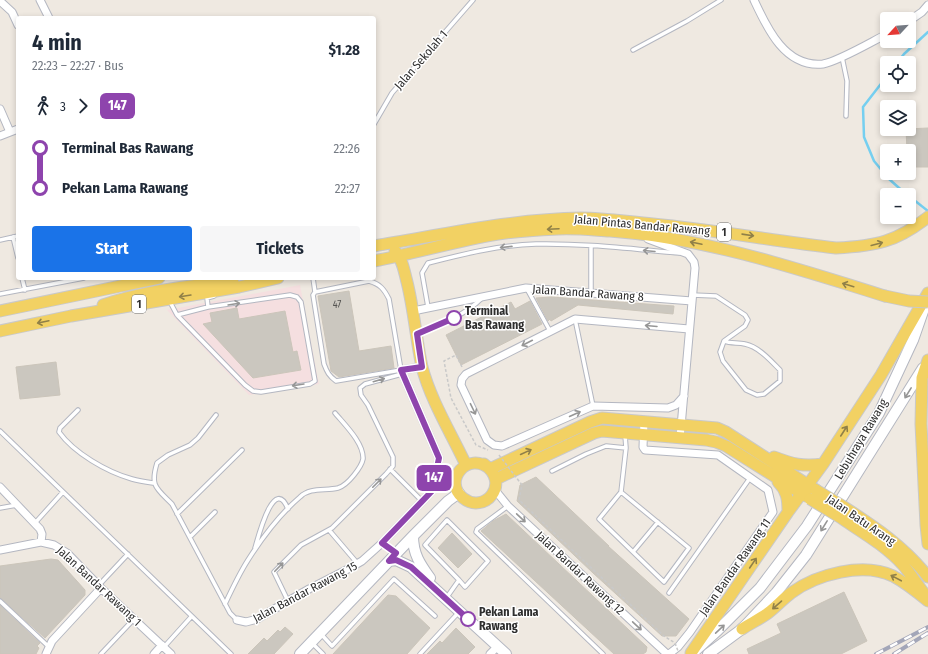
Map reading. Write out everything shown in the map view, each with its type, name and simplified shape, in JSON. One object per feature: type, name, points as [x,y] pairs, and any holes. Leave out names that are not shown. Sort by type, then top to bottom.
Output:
[{"type":"main road","name":"Jalan Pintas Bandar Rawang","points":[[376,247],[492,226],[528,221],[582,218],[696,229],[836,248],[870,246],[896,238],[915,227],[928,217]]},
{"type":"main road","name":"Jalan Pintas Bandar Rawang","points":[[376,261],[456,242],[514,232],[560,229],[627,233],[676,239],[730,251],[782,264],[886,296],[909,301],[928,302]]},
{"type":"main road","points":[[409,290],[408,270],[411,262],[416,258],[489,241],[514,232]]},
{"type":"main road","points":[[376,247],[394,250],[400,256],[414,311],[422,367],[431,394],[466,465]]},
{"type":"main road","name":"1","points":[[0,311],[135,280]]},
{"type":"main road","points":[[71,316],[121,299],[158,291],[208,284],[255,280]]},
{"type":"main road","name":"1","points":[[0,331],[71,316],[239,287],[269,280]]},
{"type":"main road","points":[[691,654],[788,512],[809,491],[823,464],[881,375],[928,293]]},
{"type":"main road","points":[[928,360],[922,378],[921,424],[928,544]]},
{"type":"main road","points":[[487,466],[597,418],[717,428],[756,451],[809,491],[841,511],[890,552],[902,565],[928,600]]},
{"type":"main road","points":[[495,485],[594,433],[602,431],[706,440],[726,446],[772,476],[784,487],[787,494],[788,512]]},
{"type":"main road","points":[[756,451],[798,465],[809,466],[823,464]]},
{"type":"main road","points":[[478,462],[487,466],[494,474],[495,485],[488,499],[479,503],[468,501],[459,493],[456,483],[457,477],[459,472],[466,465],[478,462]]},
{"type":"main road","points":[[772,476],[809,491]]},
{"type":"main road","name":"Jalan Batu Arang","points":[[841,511],[891,538],[920,566],[928,577]]},
{"type":"main road","points":[[742,628],[768,613],[792,592],[835,573],[855,570],[875,571],[892,576],[908,585],[928,600]]},
{"type":"street","points":[[40,0],[48,16]]},
{"type":"street","points":[[754,0],[777,43],[788,54],[802,62],[824,64],[842,57],[880,38]]},
{"type":"street","points":[[0,1],[12,12],[16,21]]},
{"type":"street","points":[[916,16],[928,5]]},
{"type":"street","points":[[0,109],[10,132]]},
{"type":"street","points":[[0,136],[16,130]]},
{"type":"street","points":[[627,233],[688,254],[694,262],[695,268],[680,438]]},
{"type":"street","points":[[135,280],[138,295]]},
{"type":"street","points":[[155,280],[158,291]]},
{"type":"street","name":"Jalan Bandar Rawang 8","points":[[414,311],[526,288],[692,298]]},
{"type":"street","name":"Lebuhraya Rawang","points":[[691,654],[718,630],[760,588],[807,526],[879,413],[913,340],[928,298]]},
{"type":"street","points":[[684,396],[676,405],[668,408],[593,406],[502,446],[494,445],[487,440],[461,385],[462,379],[466,374],[575,319],[690,329]]},
{"type":"street","name":"Lebuhraya Rawang","points":[[708,654],[742,628],[776,593],[806,555],[928,360]]},
{"type":"street","points":[[402,372],[422,367]]},
{"type":"street","name":"Jalan Bandar Rawang 15","points":[[237,620],[246,622],[257,619],[358,564],[382,543],[432,491],[439,458],[402,372]]},
{"type":"street","name":"Jalan Bandar Rawang 11","points":[[644,421],[643,447],[645,450],[718,455],[768,490],[773,512],[690,632],[678,647],[668,654]]},
{"type":"street","name":"Jalan Bandar Rawang 12","points":[[495,485],[508,506],[668,654]]},
{"type":"street","name":"Jalan Bandar Rawang 1","points":[[0,487],[42,532],[41,542],[54,544],[67,553],[100,587],[171,654]]},
{"type":"street","points":[[300,654],[413,536],[448,501],[459,493]]},
{"type":"street","points":[[413,536],[413,548],[419,562],[443,595]]},
{"type":"street","points":[[0,550],[41,542]]},
{"type":"street","points":[[393,557],[396,560],[407,564],[443,595],[460,611],[494,650],[506,654]]},
{"type":"street","points":[[47,651],[52,641],[100,587]]},
{"type":"street","points":[[154,654],[163,646]]},
{"type":"lane","name":"Jalan Sekolah 1","points":[[376,121],[392,94],[473,0]]},
{"type":"lane","points":[[633,50],[687,21],[721,0]]},
{"type":"lane","points":[[842,57],[846,81],[846,116]]},
{"type":"lane","points":[[0,240],[16,236]]},
{"type":"lane","points":[[13,237],[16,250]]},
{"type":"lane","points":[[428,308],[422,273],[428,263],[486,249],[536,244],[591,246],[688,254]]},
{"type":"lane","points":[[591,246],[591,293]]},
{"type":"lane","points":[[22,280],[25,290]]},
{"type":"lane","points":[[0,294],[74,280]]},
{"type":"lane","points":[[223,295],[262,287],[274,280]]},
{"type":"lane","points":[[313,280],[315,292],[313,295],[324,364],[331,378],[336,381],[402,372]]},
{"type":"lane","points":[[315,292],[369,281],[378,284],[385,291],[389,299],[402,372]]},
{"type":"lane","points":[[526,288],[550,331]]},
{"type":"lane","points":[[168,299],[177,314],[253,391],[261,392],[310,384],[315,381],[301,302],[297,297],[290,295],[208,307],[177,314]]},
{"type":"lane","points":[[208,307],[207,298],[218,296]]},
{"type":"lane","points":[[417,334],[448,321],[473,307],[484,296]]},
{"type":"lane","points":[[692,298],[716,296],[745,315],[748,320],[745,326],[724,341],[720,352],[723,360],[746,390],[757,395],[764,394],[780,381],[780,370],[767,357],[744,343],[729,343],[724,341]]},
{"type":"lane","points":[[575,319],[593,406]]},
{"type":"lane","points":[[288,601],[274,572],[301,545],[329,530],[337,523],[393,466],[393,457],[368,405],[361,395],[360,388],[365,384],[402,372]]},
{"type":"lane","points":[[78,410],[60,428],[59,432],[77,452],[102,466],[131,479],[153,483]]},
{"type":"lane","points":[[225,604],[247,561],[301,495],[308,491],[340,488],[349,481],[360,468],[363,459],[361,450],[354,435],[335,413]]},
{"type":"lane","points":[[216,415],[198,438],[190,445],[168,454],[157,463],[153,483],[158,491],[172,504],[230,613],[237,620]]},
{"type":"lane","points":[[0,431],[231,654]]},
{"type":"lane","points":[[621,492],[689,548],[664,582],[599,519],[621,492],[626,448],[625,433]]},
{"type":"lane","points":[[552,471],[606,446],[626,448]]},
{"type":"lane","points":[[177,514],[242,450]]},
{"type":"lane","points":[[390,469],[422,501]]},
{"type":"lane","points":[[669,593],[750,478]]},
{"type":"lane","points":[[35,524],[63,492]]},
{"type":"lane","points":[[254,551],[264,519],[271,503],[276,499],[281,499],[285,502],[288,509]]},
{"type":"lane","points":[[0,508],[18,505]]},
{"type":"lane","points":[[508,506],[476,532],[603,654]]},
{"type":"lane","points":[[190,537],[215,512]]},
{"type":"lane","points":[[447,520],[488,561],[465,587],[459,580],[425,545],[447,520]]},
{"type":"lane","points":[[633,552],[658,522]]},
{"type":"lane","points":[[329,530],[358,564]]},
{"type":"lane","points":[[382,543],[393,557]]},
{"type":"lane","points":[[100,587],[128,554]]},
{"type":"lane","points":[[320,633],[332,646],[394,579],[436,616]]},
{"type":"lane","points":[[443,595],[459,580]]},
{"type":"lane","points":[[0,601],[47,651]]},
{"type":"lane","points":[[420,654],[460,611]]},
{"type":"lane","points":[[163,646],[191,617]]},
{"type":"lane","points":[[101,654],[134,619]]},
{"type":"lane","points":[[311,643],[323,654]]},
{"type":"path","points":[[466,374],[456,355],[444,361],[451,398],[476,445],[493,452]]},
{"type":"path","points":[[499,455],[522,485],[519,500],[664,636],[675,643],[678,651]]},
{"type":"shaded area","points":[[300,285],[319,384],[249,395],[167,310]]},
{"type":"building","points":[[928,128],[928,167],[916,167],[916,144],[907,144],[906,136],[916,136],[916,129]]},
{"type":"building","points":[[349,291],[359,351],[391,346],[394,368],[339,377],[331,371],[318,296]]},
{"type":"building","points":[[551,297],[674,306],[673,314],[578,305],[551,321],[550,319],[548,321],[536,298]]},
{"type":"building","points":[[530,301],[542,324],[461,365],[446,335],[511,302],[515,309]]},
{"type":"building","points":[[237,308],[239,319],[285,311],[293,352],[297,351],[301,370],[253,378],[203,324],[212,322],[210,313]]},
{"type":"building","points":[[56,362],[60,395],[20,399],[16,367]]},
{"type":"building","points":[[536,477],[608,546],[689,619],[676,636],[662,636],[517,501],[520,485]]},
{"type":"building","points":[[506,514],[647,647],[646,652],[643,654],[614,654],[481,531],[493,521]]},
{"type":"building","points":[[452,533],[472,554],[458,568],[438,548]]},
{"type":"building","points":[[51,559],[58,560],[85,590],[85,595],[45,638],[0,598],[0,566]]},
{"type":"building","points":[[844,592],[867,641],[841,654],[749,654],[747,649],[781,633],[777,624]]},
{"type":"building","points":[[388,595],[396,596],[430,628],[407,654],[333,654]]},
{"type":"building","points":[[0,605],[40,643],[37,646],[39,648],[36,654],[0,654]]},
{"type":"building","points":[[285,627],[293,634],[274,654],[248,654],[264,638],[267,641],[278,630],[280,632]]},
{"type":"building","points":[[456,628],[475,647],[468,654],[427,654],[440,641],[442,643]]},
{"type":"waterway","points":[[902,56],[928,32]]},
{"type":"waterway","points":[[880,85],[863,107],[864,137],[874,161],[889,179],[899,188]]},
{"type":"waterway","points":[[916,202],[928,211]]},
{"type":"railway","points":[[876,654],[928,627]]},
{"type":"railway","points":[[894,654],[928,633]]},
{"type":"bus line","name":"147","points":[[454,318],[417,334],[422,367],[401,370],[439,458],[432,491],[382,543],[396,553],[389,561],[396,560],[404,562],[411,567],[468,619]]},
{"type":"place","name":"Terminal Bas Rawang","points":[[454,318]]},
{"type":"place","name":"Pekan Lama Rawang","points":[[468,619]]}]
